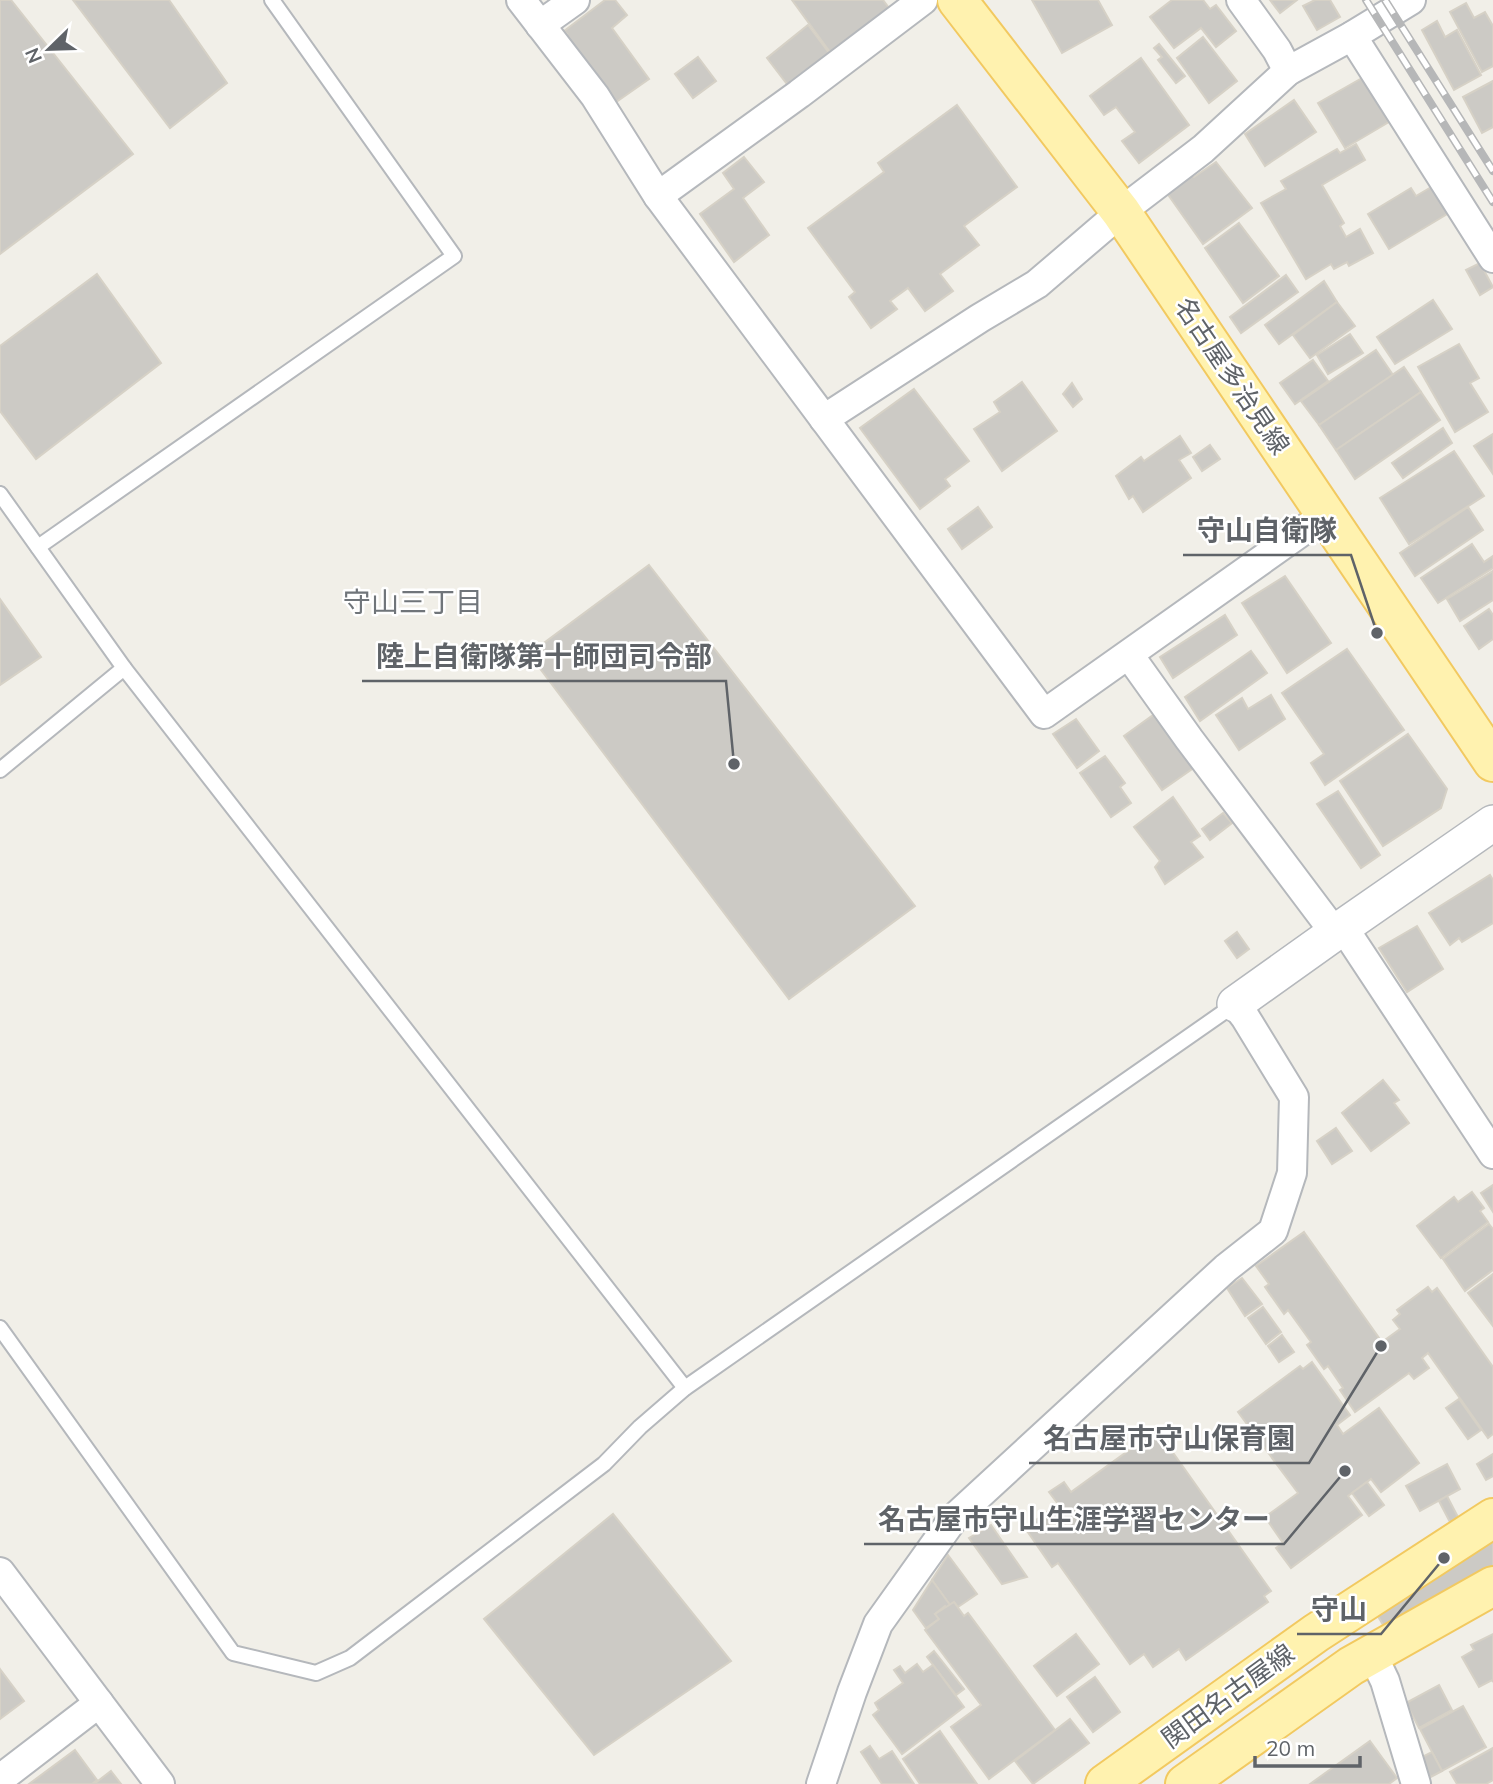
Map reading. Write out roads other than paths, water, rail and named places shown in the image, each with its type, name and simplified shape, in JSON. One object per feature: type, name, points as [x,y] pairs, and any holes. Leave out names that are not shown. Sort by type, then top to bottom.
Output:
[{"type":"main road","name":"名古屋多治見線","points":[[957,0],[1121,212],[1493,762]]},
{"type":"main road","name":"関田名古屋線","points":[[1105,1784],[1315,1633],[1493,1518]]},
{"type":"main road","name":"関田名古屋線","points":[[1185,1784],[1351,1666],[1493,1586]]},
{"type":"street","points":[[521,0],[595,96],[658,197],[1044,715],[1325,515]]},
{"type":"street","points":[[541,25],[575,0]]},
{"type":"street","points":[[658,197],[923,0]]},
{"type":"street","points":[[1241,0],[1277,50],[1288,71]]},
{"type":"street","points":[[824,419],[1037,284],[1121,212],[1203,149],[1288,71],[1352,36],[1407,1]]},
{"type":"street","points":[[1352,36],[1493,258]]},
{"type":"street","points":[[1129,655],[1189,739],[1339,930],[1493,1154]]},
{"type":"street","points":[[821,1784],[878,1624],[953,1519],[1226,1268],[1273,1231],[1292,1173],[1294,1097],[1235,1004],[1493,823]]},
{"type":"street","points":[[0,1572],[160,1784]]},
{"type":"street","points":[[1372,1654],[1385,1681],[1416,1784]]},
{"type":"street","points":[[0,1779],[99,1703]]},
{"type":"lane","points":[[38,547],[454,256],[272,0]]},
{"type":"lane","points":[[0,494],[124,668],[685,1388]]},
{"type":"lane","points":[[0,770],[124,668]]},
{"type":"lane","points":[[0,1328],[233,1653],[316,1673],[350,1658],[604,1464],[640,1427],[685,1388],[1235,1004]]},
{"type":"railway","points":[[1366,0],[1493,202]]},
{"type":"railway","points":[[1385,0],[1493,171]]},
{"type":"place","name":"守山自衛隊","points":[[1377,633]]},
{"type":"place","name":"陸上自衛隊第十師団司令部","points":[[734,764]]},
{"type":"place","name":"名古屋市守山保育園","points":[[1381,1346]]},
{"type":"place","name":"名古屋市守山生涯学習センター","points":[[1345,1471]]},
{"type":"place","name":"守山","points":[[1444,1558]]},
{"type":"district","name":"守山三丁目","points":[[413,602]]}]
